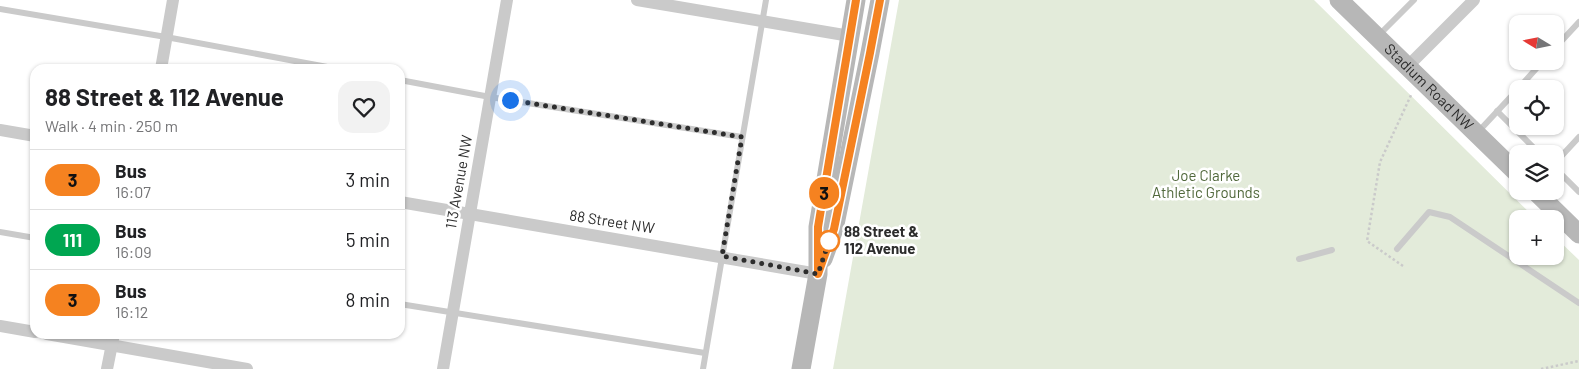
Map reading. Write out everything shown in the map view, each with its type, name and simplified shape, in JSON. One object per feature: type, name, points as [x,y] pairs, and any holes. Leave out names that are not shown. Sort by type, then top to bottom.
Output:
[{"type":"main road","points":[[818,274],[818,227],[856,0]]},
{"type":"main road","points":[[801,369],[818,274],[834,229],[880,0]]},
{"type":"main road","name":"Stadium Road NW","points":[[1339,0],[1509,165]]},
{"type":"main road","points":[[1544,200],[1579,234]]},
{"type":"street","points":[[162,64],[173,0]]},
{"type":"street","name":"113 Avenue NW","points":[[443,369],[507,0]]},
{"type":"street","points":[[637,0],[850,36]]},
{"type":"street","points":[[1407,67],[1474,0]]},
{"type":"street","points":[[0,130],[30,135]]},
{"type":"street","name":"88 Street NW","points":[[405,203],[818,274]]},
{"type":"street","points":[[0,326],[30,331]]},
{"type":"street","points":[[107,369],[113,339],[248,369]]},
{"type":"lane","points":[[703,369],[766,0]]},
{"type":"lane","points":[[1377,36],[1414,0]]},
{"type":"lane","points":[[0,9],[311,64]]},
{"type":"lane","points":[[1564,38],[1579,22]]},
{"type":"lane","points":[[1526,80],[1535,70]]},
{"type":"lane","points":[[405,81],[490,97],[742,137]]},
{"type":"lane","points":[[1476,134],[1509,99]]},
{"type":"lane","points":[[1497,112],[1531,145]]},
{"type":"lane","points":[[1564,153],[1579,137]]},
{"type":"lane","points":[[1564,177],[1579,192]]},
{"type":"lane","points":[[1398,249],[1429,212],[1450,217],[1579,302]]},
{"type":"lane","points":[[0,232],[30,237]]},
{"type":"lane","points":[[1299,259],[1332,250]]},
{"type":"lane","points":[[405,305],[705,353]]},
{"type":"path","points":[[1403,266],[1367,242],[1380,162],[1412,94]]},
{"type":"path","points":[[1541,369],[1579,362]]},
{"type":"green space","name":"Joe Clarke Athletic Grounds","points":[[899,0],[1314,0],[1509,192],[1509,200],[1517,200],[1527,210],[1509,210],[1509,265],[1564,265],[1564,246],[1579,260],[1579,369],[833,369]]},
{"type":"bus line","name":"3","points":[[856,0],[818,227],[818,274],[834,229],[880,0]]},
{"type":"place","name":"88 Street & 112 Avenue","points":[[829,241]]},
{"type":"route","points":[[510,100],[742,137],[722,256],[818,274],[829,241]]}]
